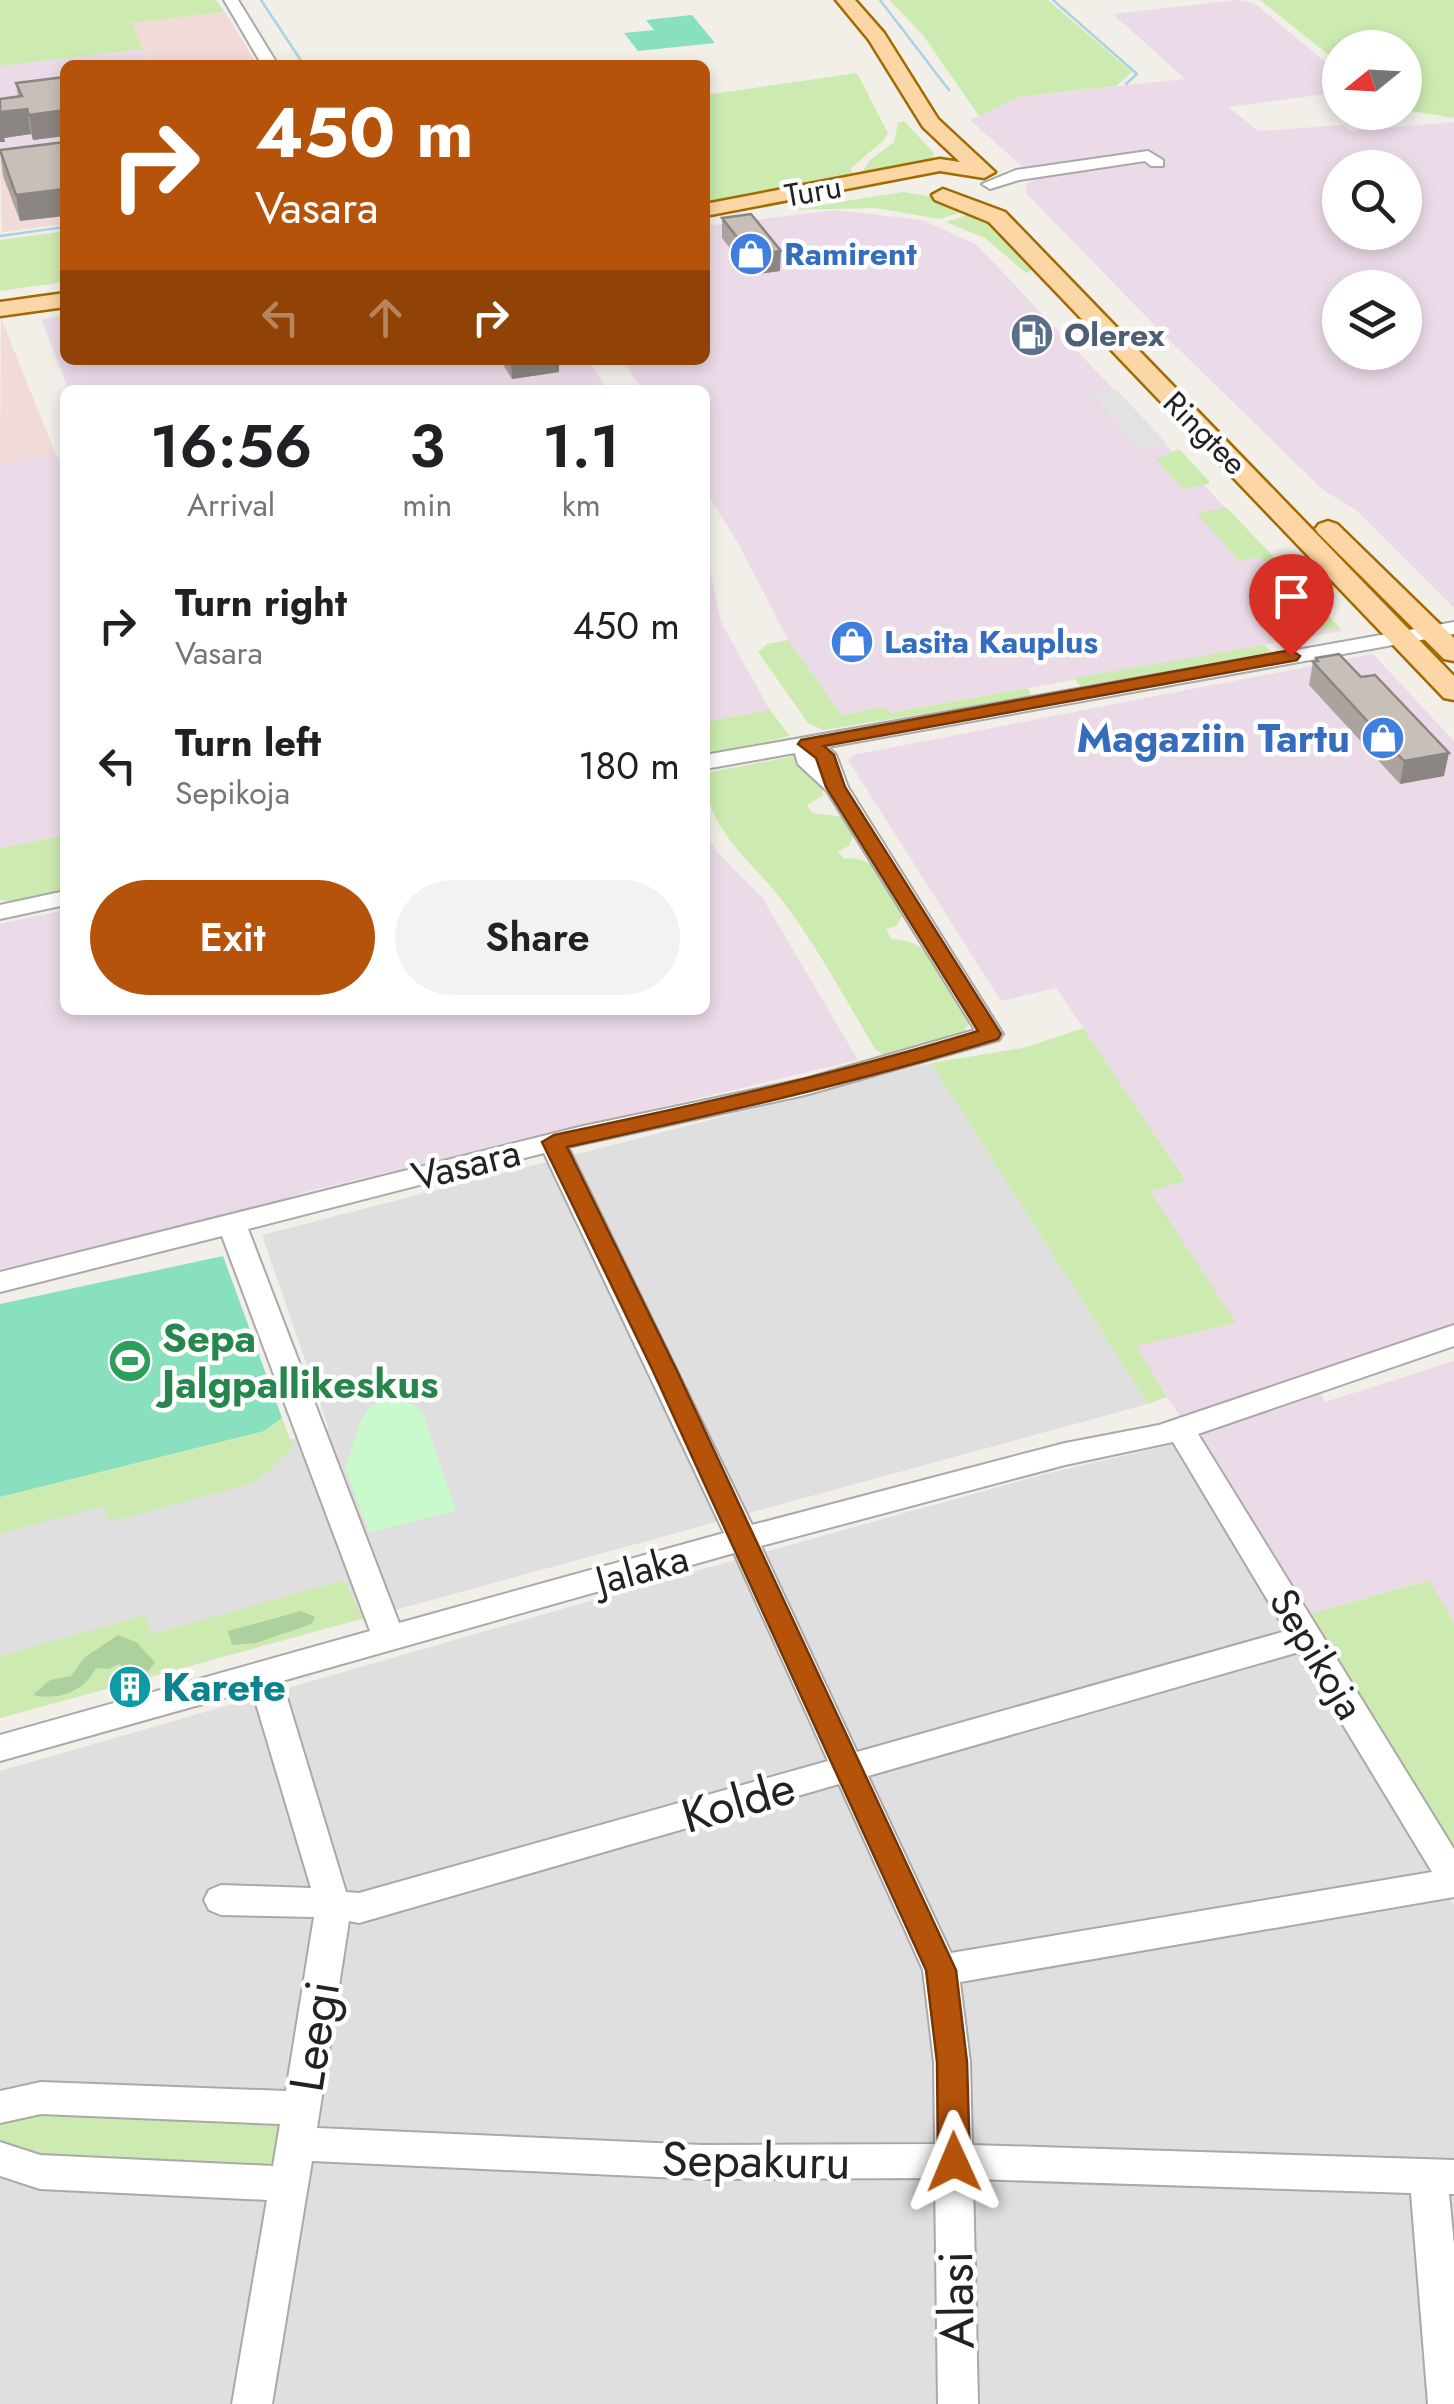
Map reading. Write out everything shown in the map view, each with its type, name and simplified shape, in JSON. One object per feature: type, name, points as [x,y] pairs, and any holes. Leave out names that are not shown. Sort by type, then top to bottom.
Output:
[{"type":"main road","points":[[827,0],[861,40],[909,120],[942,154],[931,180]]},
{"type":"main road","name":"Ringtee","points":[[844,0],[876,36],[930,123],[987,181],[987,196],[1011,212],[1230,439],[1444,630],[1454,653]]},
{"type":"main road","points":[[963,165],[987,181],[968,194],[931,180],[963,165]]},
{"type":"main road","name":"Turu","points":[[710,210],[900,188],[931,180]]},
{"type":"main road","name":"Ringtee","points":[[931,180],[997,217],[1454,692]]},
{"type":"main road","points":[[0,309],[60,301]]},
{"type":"street","points":[[232,0],[267,60]]},
{"type":"street","points":[[987,181],[1148,156],[1157,163]]},
{"type":"street","points":[[710,761],[1444,630]]},
{"type":"street","name":"Vasara","points":[[0,1282],[233,1227],[304,1204],[554,1142],[742,1102],[905,1061],[990,1034],[836,787],[806,759],[807,744]]},
{"type":"street","points":[[0,912],[60,899]]},
{"type":"street","name":"Alasi","points":[[554,1142],[941,1970],[952,2062],[958,2404]]},
{"type":"street","points":[[233,1227],[389,1638]]},
{"type":"street","name":"Jalaka","points":[[0,1748],[872,1503],[1180,1429],[1454,1335]]},
{"type":"street","name":"Sepikoja","points":[[1180,1429],[1454,1880]]},
{"type":"street","name":"Kolde","points":[[221,1900],[359,1908],[1307,1637]]},
{"type":"street","name":"Leegi","points":[[252,2404],[332,1928],[332,1906],[264,1674]]},
{"type":"street","points":[[941,1970],[1454,1880]]},
{"type":"street","name":"Sepakuru","points":[[0,2107],[41,2098],[702,2162],[954,2162],[1442,2177]]},
{"type":"street","points":[[0,2160],[40,2172],[288,2184]]},
{"type":"street","points":[[1442,2177],[1448,2404]]},
{"type":"shaded area","points":[[1236,0],[1254,3],[1322,59],[1322,94],[1229,107],[1258,131],[1322,126],[1322,130],[1350,131],[1422,130],[1422,125],[1454,122],[1454,608],[1356,510],[1323,490],[1162,333],[1026,193],[1027,184],[1036,179],[970,120],[1018,97],[1185,79],[1113,14]]},
{"type":"shaded area","points":[[225,12],[254,60],[148,60],[130,23]]},
{"type":"shaded area","points":[[143,49],[148,60],[60,60],[60,153],[0,160],[0,66]]},
{"type":"shaded area","points":[[60,153],[60,225],[2,232],[0,160]]},
{"type":"shaded area","points":[[836,210],[922,220],[977,245],[1342,631],[890,713],[883,707],[842,715],[788,640],[710,498],[710,385],[639,385],[626,365],[710,365],[710,225]]},
{"type":"shaded area","points":[[60,317],[60,365],[592,365],[604,385],[67,385],[41,319]]},
{"type":"shaded area","points":[[1,318],[56,455],[0,464]]},
{"type":"shaded area","points":[[1117,390],[1166,443],[1143,452],[1091,394]]},
{"type":"shaded area","points":[[56,455],[60,459],[60,836],[0,848],[0,464]]},
{"type":"shaded area","points":[[710,570],[721,622],[770,710],[710,721]]},
{"type":"shaded area","points":[[1373,654],[1454,741],[1454,1323],[1312,1372],[1325,1402],[1454,1361],[1454,1623],[1428,1580],[1306,1615],[1135,1346],[1149,1190],[1186,1180],[1056,988],[1001,1001],[848,760],[853,755]]},
{"type":"shaded area","points":[[710,840],[716,851],[762,897],[858,1060],[309,1191],[209,1223],[0,1269],[0,924],[60,911],[60,1015],[710,1015]]},
{"type":"shaded area","points":[[931,1063],[1148,1404],[0,1718],[0,1518],[329,1429],[262,1235]]},
{"type":"shaded area","points":[[1174,1444],[1454,1905],[1454,2404],[0,2404],[0,1771],[642,1586],[1045,1474]]},
{"type":"green space","points":[[0,0],[216,0],[225,12],[131,23],[143,49],[0,66]]},
{"type":"green space","points":[[889,0],[1048,0],[1132,72],[1116,86],[1018,97],[979,116],[923,35]]},
{"type":"green space","points":[[1260,0],[1454,0],[1454,118],[1422,113],[1422,30],[1322,30],[1322,50]]},
{"type":"green space","points":[[692,15],[715,43],[638,51],[624,33],[654,30],[646,20]]},
{"type":"green space","points":[[857,73],[888,133],[851,168],[853,177],[710,203],[710,94]]},
{"type":"green space","points":[[904,121],[934,153],[932,162],[868,176],[862,172],[870,160],[894,142],[898,123]]},
{"type":"green space","points":[[903,192],[950,200],[973,209],[939,219],[875,208],[789,210]]},
{"type":"green space","points":[[979,211],[997,226],[1032,268],[1030,272],[1026,273],[985,238],[946,222]]},
{"type":"green space","points":[[60,232],[60,283],[0,291],[0,240]]},
{"type":"green space","points":[[1179,449],[1209,484],[1183,489],[1156,459]]},
{"type":"green space","points":[[1227,508],[1285,569],[1275,571],[1261,557],[1240,561],[1196,513]]},
{"type":"green space","points":[[1291,575],[1340,628],[1304,632],[1274,597],[1295,593],[1281,577]]},
{"type":"green space","points":[[788,640],[842,715],[883,707],[890,713],[1027,688],[1030,692],[1028,697],[823,730],[808,723],[758,652],[767,644]]},
{"type":"green space","points":[[1265,645],[1272,653],[1080,686],[1074,678]]},
{"type":"green space","points":[[770,710],[790,736],[710,755],[710,721]]},
{"type":"green space","points":[[795,756],[814,773],[823,796],[807,805],[812,813],[844,817],[854,833],[849,846],[838,851],[844,859],[865,862],[881,875],[903,913],[897,926],[886,929],[891,939],[918,946],[938,965],[968,1016],[969,1024],[962,1032],[932,1047],[886,1057],[875,1049],[796,920],[722,829],[710,803],[710,772]]},
{"type":"green space","points":[[60,836],[60,892],[11,902],[0,900],[0,848]]},
{"type":"green space","points":[[1083,1028],[1186,1181],[1150,1191],[1236,1323],[1136,1346],[1167,1397],[1148,1404],[931,1063],[1023,1048]]},
{"type":"green space","name":"Sepa Jalgpallikeskus","points":[[223,1256],[282,1418],[264,1431],[0,1497],[0,1304]]},
{"type":"green space","points":[[399,1396],[422,1411],[456,1511],[369,1532],[345,1468],[370,1406]]},
{"type":"green space","points":[[282,1418],[293,1447],[256,1482],[110,1522],[104,1506],[0,1534],[0,1497],[263,1431]]},
{"type":"green space","points":[[344,1580],[363,1618],[0,1718],[0,1656],[145,1615],[152,1634]]},
{"type":"green space","points":[[1429,1580],[1454,1623],[1454,1862],[1306,1615]]},
{"type":"green space","points":[[301,1611],[315,1617],[312,1624],[256,1643],[232,1645],[228,1631]]},
{"type":"green space","points":[[118,1635],[136,1642],[155,1662],[145,1676],[126,1678],[127,1671],[119,1664],[109,1669],[96,1668],[85,1683],[70,1692],[52,1697],[33,1695],[50,1680],[71,1676],[84,1658]]},
{"type":"green space","points":[[22,2110],[280,2122],[272,2174],[119,2166],[0,2149],[0,2114]]},
{"type":"building","points":[[60,78],[60,111],[29,115],[27,109],[0,112],[0,99],[22,96],[16,83]]},
{"type":"building","points":[[60,143],[60,190],[16,195],[0,150]]},
{"type":"building","points":[[751,214],[781,251],[751,255],[722,218]]},
{"type":"building","points":[[1339,654],[1361,677],[1375,675],[1449,753],[1404,761],[1313,662]]},
{"type":"waterway","points":[[261,0],[301,60]]},
{"type":"waterway","points":[[880,0],[949,90]]},
{"type":"waterway","points":[[1053,0],[1137,74],[1126,84]]},
{"type":"waterway","points":[[0,236],[60,228]]},
{"type":"place","name":"Ramirent","points":[[751,254]]},
{"type":"place","name":"Olerex","points":[[1032,335]]},
{"type":"place","name":"Lasita Kauplus","points":[[852,642]]},
{"type":"place","name":"Magaziin Tartu","points":[[1383,738]]},
{"type":"place","name":"Sepa Jalgpallikeskus","points":[[130,1361]]},
{"type":"place","name":"Karete","points":[[130,1687]]},
{"type":"route","points":[[954,2162],[952,2062],[941,1970],[665,1371],[554,1142],[742,1102],[905,1061],[990,1034],[836,787],[825,755],[807,744],[1291,656]]}]
